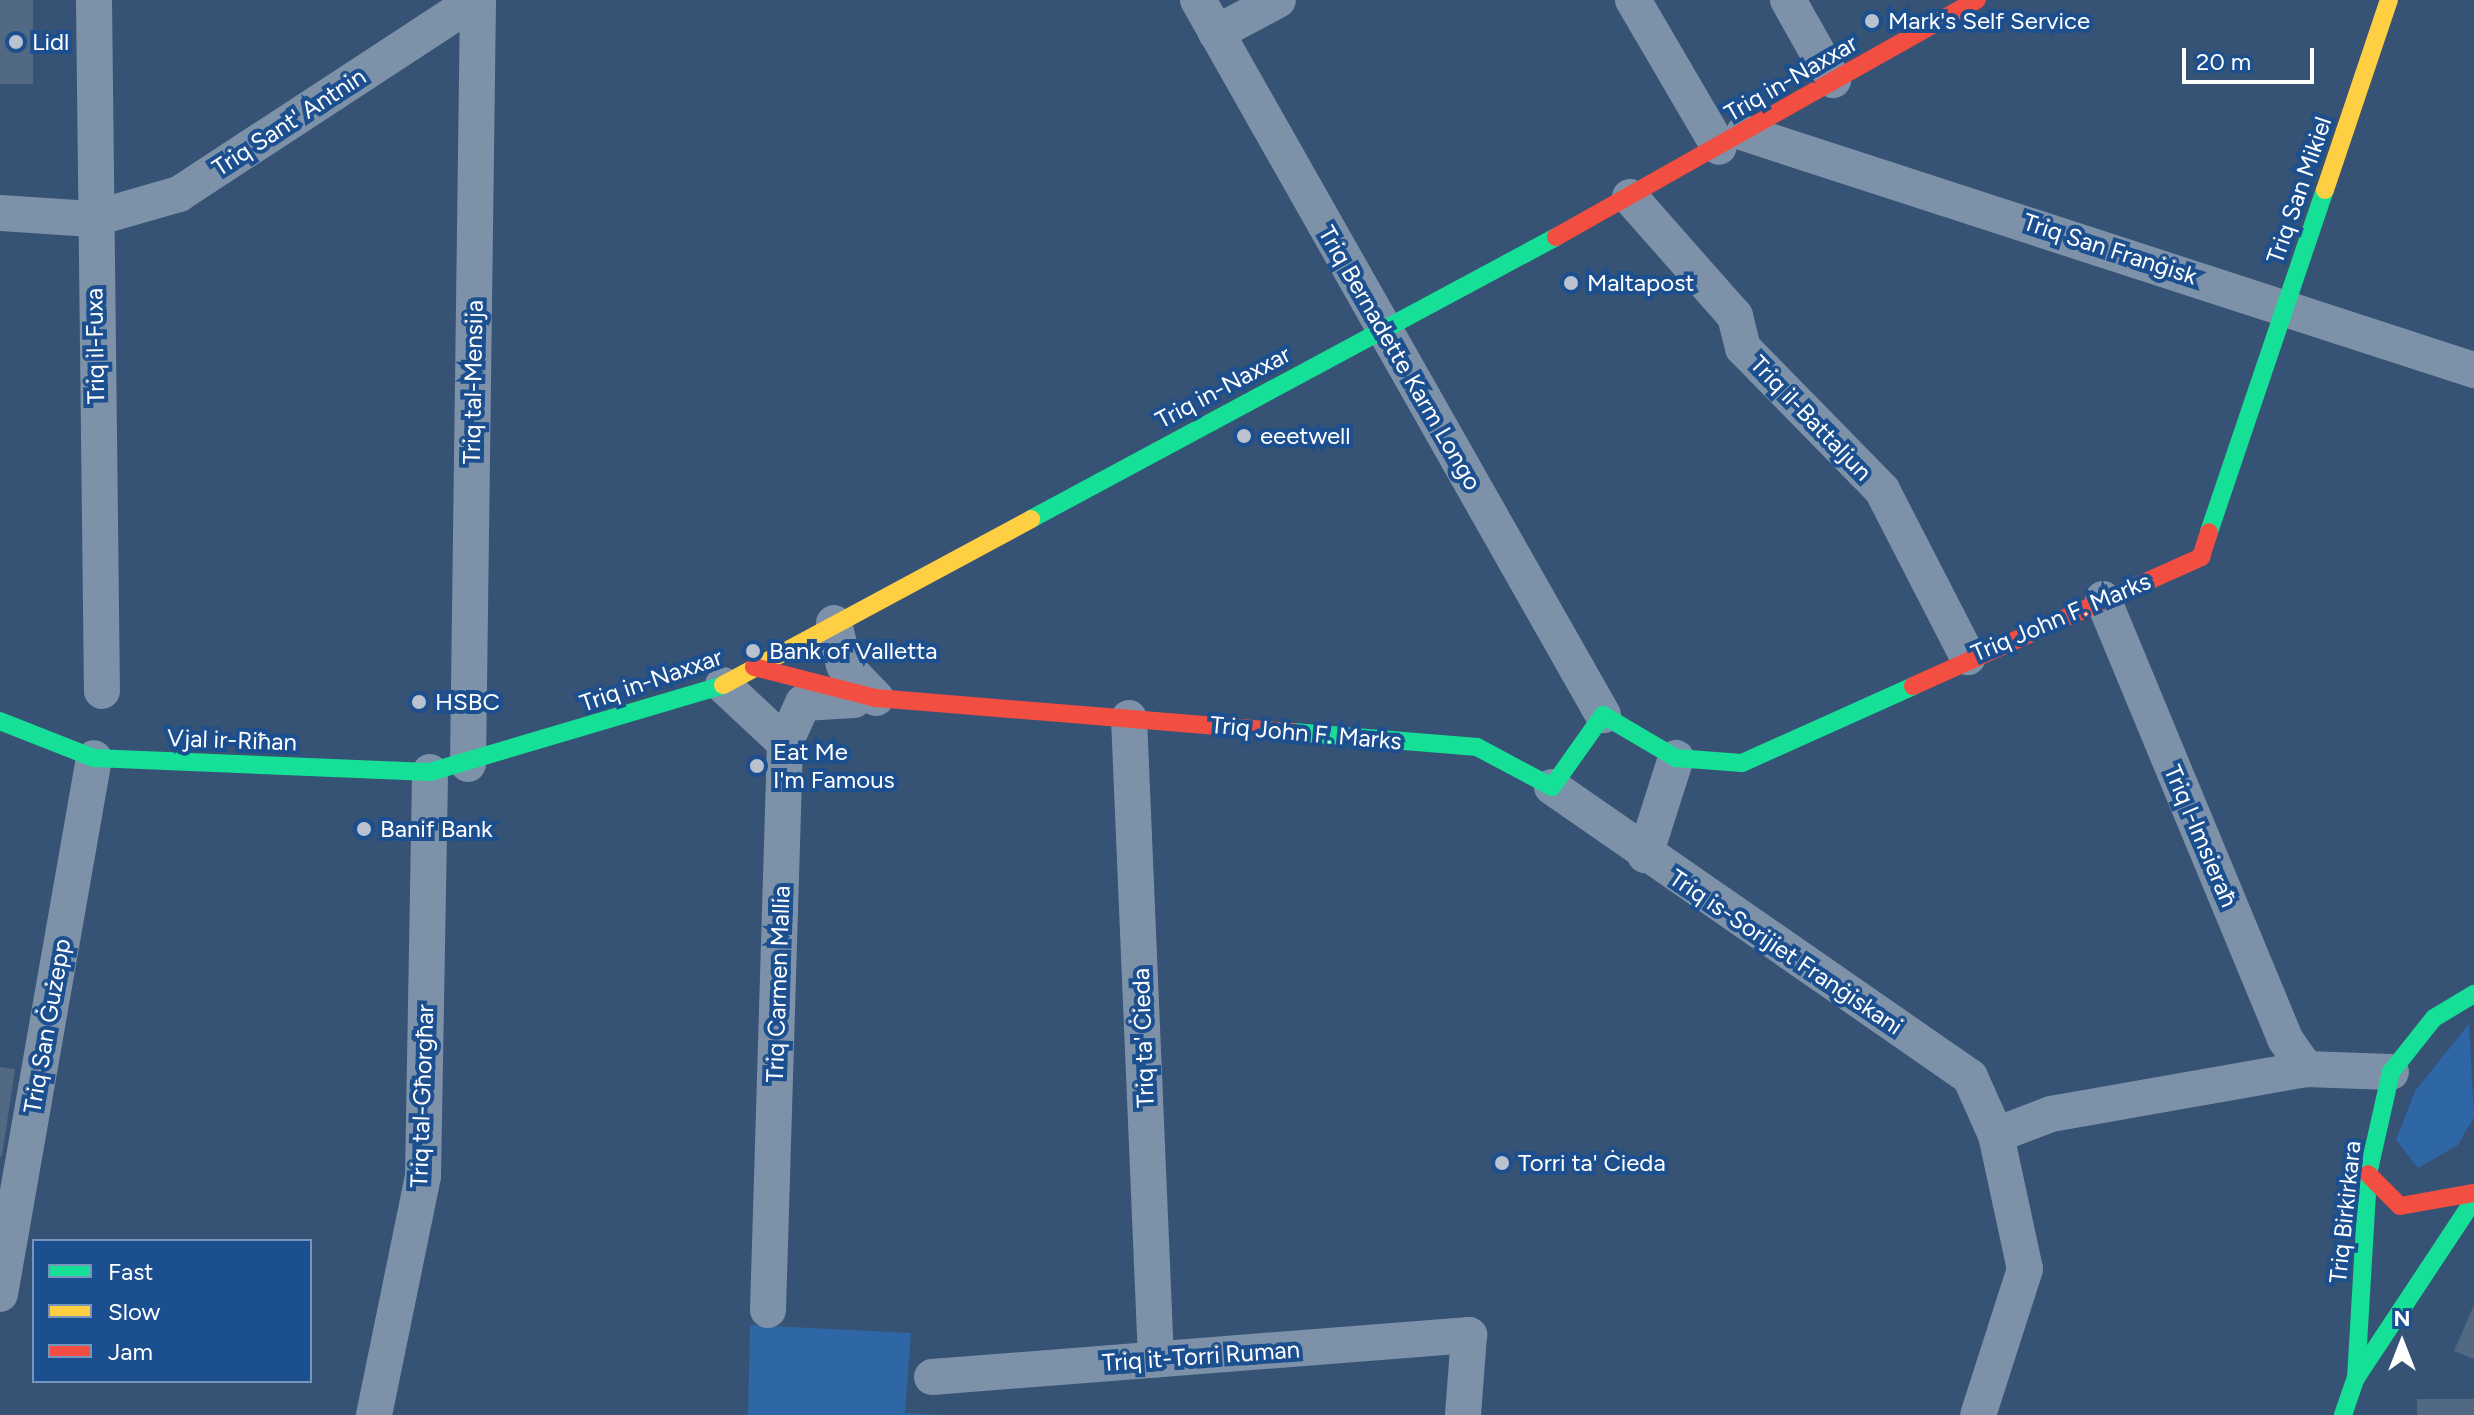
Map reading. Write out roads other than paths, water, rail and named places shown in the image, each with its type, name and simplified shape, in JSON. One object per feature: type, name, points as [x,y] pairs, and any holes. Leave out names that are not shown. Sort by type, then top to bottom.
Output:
[{"type":"street","name":"Triq il-Fuxa","points":[[94,0],[92,219],[102,691]]},
{"type":"street","name":"Triq Sant' Antnin","points":[[0,213],[92,219],[179,194],[476,0]]},
{"type":"street","name":"Triq tal-Mensija","points":[[468,764],[476,0]]},
{"type":"street","name":"Triq Bernadette Karm Longo","points":[[1198,0],[1381,330],[1603,715]]},
{"type":"street","points":[[1216,33],[1278,0]]},
{"type":"street","points":[[1633,0],[1732,140]]},
{"type":"street","points":[[1788,0],[1833,80]]},
{"type":"street","name":"Triq in-Naxxar","points":[[468,764],[739,676],[1630,197],[1977,0]]},
{"type":"street","name":"Triq San Mikiel","points":[[2286,305],[2389,0]]},
{"type":"street","name":"Triq San Franġisk","points":[[1732,140],[2286,305],[2474,370]]},
{"type":"street","name":"Triq il-Battaljun","points":[[1630,197],[1735,316],[1743,348],[1882,490],[1968,657]]},
{"type":"street","name":"Triq John F. Marks","points":[[1603,715],[1676,758],[1742,763],[1968,657],[2201,557],[2286,305]]},
{"type":"street","name":"Triq l-Imsieraħ","points":[[2103,599],[2285,1039],[2306,1069]]},
{"type":"street","points":[[834,623],[844,665],[876,698]]},
{"type":"street","points":[[739,676],[785,743]]},
{"type":"street","name":"Triq John F. Marks","points":[[739,676],[876,698],[1477,747],[1552,787]]},
{"type":"street","name":"Triq John F. Marks","points":[[785,743],[803,703],[876,698]]},
{"type":"street","points":[[1552,787],[1603,715]]},
{"type":"street","name":"Triq ta' Ċieda","points":[[1129,718],[1156,1359]]},
{"type":"street","name":"Vjal ir-Riħan","points":[[0,721],[94,758],[430,772],[468,764]]},
{"type":"street","name":"Triq Carmen Mallia","points":[[768,1310],[785,743]]},
{"type":"street","name":"Triq San Ġużepp","points":[[0,1294],[94,758]]},
{"type":"street","points":[[1645,855],[1676,758]]},
{"type":"street","name":"Triq tal-Għorgħar","points":[[374,1415],[423,1176],[430,772]]},
{"type":"street","name":"Triq is-Sorijiet Franġiskani","points":[[1552,787],[1645,855],[1970,1077],[1996,1135],[2025,1269],[1978,1415]]},
{"type":"street","name":"Triq Birkirkara","points":[[2356,1378],[2368,1174],[2391,1072],[2434,1018],[2474,994]]},
{"type":"street","points":[[1996,1135],[2051,1114],[2306,1069],[2391,1072]]},
{"type":"street","points":[[2368,1174],[2400,1206],[2474,1193]]},
{"type":"street","name":"Triq Birkirkara","points":[[2343,1415],[2356,1378],[2474,1200]]},
{"type":"street","name":"Triq it-Torri Ruman","points":[[932,1377],[1469,1335],[1463,1415]]},
{"type":"place","name":"Mark's Self Service","points":[[1872,21]]},
{"type":"place","name":"Lidl","points":[[16,42]]},
{"type":"place","name":"Maltapost","points":[[1571,283]]},
{"type":"place","name":"eeetwell","points":[[1244,436]]},
{"type":"place","name":"Bank of Valletta","points":[[753,651]]},
{"type":"place","name":"HSBC","points":[[419,702]]},
{"type":"place","name":"Eat Me I'm Famous","points":[[757,766]]},
{"type":"place","name":"Banif Bank","points":[[364,829]]},
{"type":"place","name":"Torri ta' Ċieda","points":[[1502,1163]]}]
